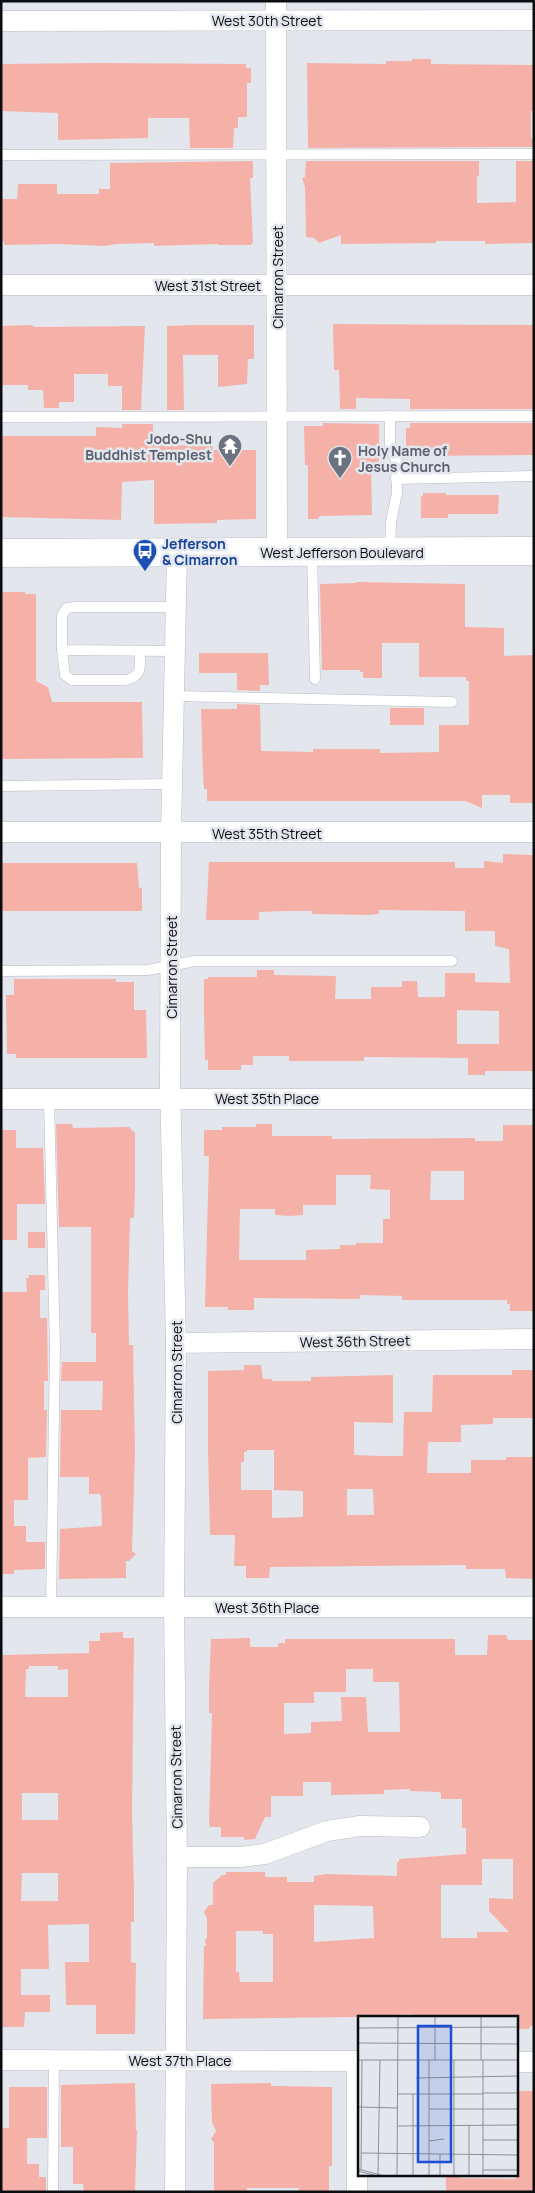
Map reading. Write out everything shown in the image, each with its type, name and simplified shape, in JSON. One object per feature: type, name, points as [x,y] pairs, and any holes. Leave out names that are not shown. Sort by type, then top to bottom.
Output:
[{"type":"main road","name":"West Jefferson Boulevard","points":[[1,553],[534,551]]},
{"type":"street","name":"West 30th Street","points":[[1,21],[277,10],[534,20]]},
{"type":"street","name":"Cimarron Street","points":[[277,10],[277,552]]},
{"type":"street","name":"West 31st Street","points":[[1,285],[534,285]]},
{"type":"street","name":"Cimarron Street","points":[[175,2192],[174,2059],[177,1857],[174,1607],[176,1343],[170,1098],[171,833],[177,553]]},
{"type":"street","name":"West 35th Street","points":[[1,832],[534,832]]},
{"type":"street","name":"West 35th Place","points":[[1,1100],[170,1098],[534,1099]]},
{"type":"street","name":"West 36th Street","points":[[176,1343],[534,1339]]},
{"type":"street","name":"West 36th Place","points":[[1,1606],[534,1607]]},
{"type":"street","points":[[177,1857],[240,1857],[265,1854],[328,1831],[360,1826],[420,1826]]},
{"type":"street","name":"West 37th Place","points":[[1,2060],[358,2061]]},
{"type":"street","points":[[357,2192],[358,2061]]},
{"type":"street","points":[[518,2062],[534,2062]]},
{"type":"lane","points":[[1,155],[534,154]]},
{"type":"lane","points":[[390,416],[390,446],[396,460],[397,493],[390,522],[390,552]]},
{"type":"lane","points":[[1,417],[534,416]]},
{"type":"lane","points":[[396,478],[534,476]]},
{"type":"lane","points":[[312,552],[315,678]]},
{"type":"lane","points":[[140,651],[140,671],[134,678],[126,680],[72,680],[65,675],[62,650],[62,615],[67,608],[176,606]]},
{"type":"lane","points":[[62,650],[176,651]]},
{"type":"lane","points":[[175,696],[452,702]]},
{"type":"lane","points":[[1,786],[173,784]]},
{"type":"lane","points":[[1,971],[148,970],[195,961],[452,961]]},
{"type":"lane","points":[[49,1099],[55,1348],[51,1606]]},
{"type":"lane","points":[[53,2192],[54,2060]]},
{"type":"building","points":[[412,59],[431,59],[431,64],[534,65],[534,111],[531,111],[531,138],[534,138],[534,147],[308,148],[307,63],[386,64],[386,61],[412,61]]},
{"type":"building","points":[[1,64],[246,64],[246,68],[251,68],[251,83],[247,83],[247,117],[238,117],[238,128],[234,128],[233,148],[190,148],[189,118],[148,118],[148,138],[58,140],[58,113],[1,111]]},
{"type":"building","points":[[253,161],[253,178],[250,178],[253,243],[250,245],[154,246],[154,243],[104,246],[59,244],[4,245],[4,241],[1,241],[1,199],[17,199],[18,184],[57,184],[57,194],[99,194],[99,189],[110,189],[110,163]]},
{"type":"building","points":[[306,161],[479,161],[477,203],[516,202],[516,161],[534,161],[534,243],[485,244],[485,241],[436,241],[436,243],[341,244],[341,235],[319,243],[314,238],[306,237],[305,187],[302,178],[305,177]]},
{"type":"building","points":[[333,324],[534,325],[534,409],[410,409],[410,399],[356,398],[356,409],[340,409],[339,370],[334,370]]},
{"type":"building","points":[[31,325],[35,327],[145,326],[141,410],[122,410],[122,386],[108,386],[108,374],[74,374],[74,402],[59,402],[59,408],[44,408],[43,390],[28,390],[28,385],[1,385],[1,326]]},
{"type":"building","points":[[254,325],[254,359],[248,359],[247,384],[218,387],[218,355],[183,355],[184,410],[167,410],[167,326]]},
{"type":"building","name":"Holy Name of Jesus Church","points":[[323,423],[379,424],[379,464],[371,464],[372,515],[320,516],[318,519],[308,519],[308,465],[305,465],[304,426],[323,426]]},
{"type":"building","points":[[410,423],[534,423],[534,455],[406,456],[406,428],[410,428]]},
{"type":"building","points":[[122,424],[153,424],[153,442],[159,442],[159,445],[213,446],[213,450],[256,450],[256,519],[217,520],[217,523],[154,524],[154,480],[122,482],[121,520],[1,517],[1,436],[96,436],[96,427],[122,428]]},
{"type":"building","points":[[423,493],[499,495],[498,514],[448,514],[448,518],[421,518],[421,496],[423,496]]},
{"type":"building","points":[[356,582],[465,584],[465,627],[504,628],[504,656],[534,655],[534,803],[510,803],[510,795],[482,795],[482,808],[466,801],[207,801],[207,789],[204,789],[201,709],[237,709],[237,704],[260,705],[261,751],[313,752],[313,749],[380,749],[380,753],[439,752],[439,725],[469,725],[469,681],[466,681],[466,677],[419,677],[419,643],[382,643],[382,678],[363,678],[363,672],[360,672],[360,670],[322,670],[320,584]]},
{"type":"building","points":[[1,592],[36,594],[36,681],[48,687],[52,702],[142,702],[143,758],[1,759]]},
{"type":"building","points":[[199,653],[268,653],[269,685],[260,685],[260,691],[237,690],[237,673],[199,673]]},
{"type":"building","points":[[390,708],[424,708],[424,725],[390,725]]},
{"type":"building","points":[[503,854],[534,855],[534,1071],[485,1071],[485,1075],[468,1075],[468,1058],[364,1057],[364,1061],[289,1061],[289,1056],[253,1056],[253,1065],[241,1065],[241,1070],[208,1070],[208,1060],[205,1060],[204,979],[208,979],[208,977],[257,977],[257,970],[274,970],[274,975],[336,976],[335,999],[371,999],[371,987],[402,987],[402,981],[417,981],[418,997],[445,997],[445,973],[475,973],[475,982],[510,983],[509,949],[495,946],[495,931],[465,931],[465,911],[379,910],[379,914],[368,915],[312,914],[312,911],[284,911],[259,912],[259,920],[206,920],[209,862],[455,862],[455,868],[484,868],[484,861],[503,863]],"holes":[[[457,1010],[499,1011],[499,1044],[457,1044]]]},
{"type":"building","points":[[2,863],[137,863],[139,888],[142,888],[142,911],[1,911]]},
{"type":"building","points":[[14,979],[116,979],[116,982],[134,982],[134,1010],[146,1010],[147,1058],[16,1058],[16,1054],[7,1054],[6,995],[14,995]]},
{"type":"building","points":[[56,1124],[72,1124],[73,1128],[129,1127],[135,1133],[134,1218],[130,1218],[128,1293],[129,1345],[133,1345],[135,1452],[132,1551],[136,1554],[129,1561],[126,1561],[126,1578],[59,1579],[60,1529],[102,1526],[101,1497],[100,1494],[89,1494],[89,1477],[60,1477],[61,1410],[102,1410],[103,1381],[61,1381],[62,1362],[96,1362],[96,1333],[91,1333],[91,1227],[59,1227]]},
{"type":"building","points":[[256,1124],[272,1124],[272,1136],[332,1136],[332,1139],[475,1138],[475,1141],[503,1141],[503,1125],[533,1125],[534,1311],[510,1311],[510,1304],[507,1304],[507,1300],[402,1300],[402,1296],[360,1295],[360,1299],[254,1298],[254,1310],[228,1310],[228,1307],[205,1307],[209,1156],[204,1156],[204,1130],[222,1130],[222,1127],[256,1127]],"holes":[[[431,1171],[464,1171],[464,1200],[430,1200]],[[336,1175],[371,1175],[370,1189],[390,1190],[390,1219],[383,1219],[383,1243],[356,1243],[356,1245],[340,1245],[340,1249],[306,1250],[306,1260],[239,1260],[240,1209],[275,1209],[275,1215],[290,1216],[303,1215],[303,1205],[336,1205]]]},
{"type":"building","points":[[1,1130],[16,1130],[16,1148],[43,1148],[45,1204],[17,1204],[17,1240],[1,1240]]},
{"type":"building","points":[[28,1232],[45,1232],[45,1248],[28,1248]]},
{"type":"building","points":[[29,1275],[45,1275],[45,1290],[40,1290],[40,1318],[47,1318],[48,1381],[44,1381],[44,1410],[47,1410],[46,1457],[28,1458],[28,1500],[14,1500],[14,1526],[26,1526],[26,1542],[45,1542],[45,1569],[14,1570],[14,1574],[1,1574],[1,1292],[27,1292],[26,1278],[29,1278]]},
{"type":"building","points":[[244,1365],[261,1365],[263,1379],[272,1379],[272,1381],[311,1381],[311,1377],[393,1375],[393,1423],[354,1422],[354,1455],[403,1456],[404,1412],[432,1412],[433,1375],[512,1375],[512,1370],[534,1370],[534,1418],[493,1418],[493,1424],[461,1425],[461,1442],[428,1442],[427,1473],[471,1473],[471,1460],[506,1460],[506,1457],[534,1457],[534,1579],[506,1578],[505,1569],[466,1569],[466,1565],[270,1567],[269,1578],[246,1578],[246,1566],[234,1566],[235,1535],[210,1535],[208,1452],[208,1371],[244,1370]],"holes":[[[247,1450],[274,1450],[274,1490],[303,1491],[303,1517],[272,1518],[272,1490],[241,1490],[241,1462],[244,1462],[244,1452],[247,1452]],[[347,1489],[373,1489],[374,1515],[347,1515]]]},
{"type":"building","points":[[123,1632],[123,1638],[134,1638],[132,1814],[134,1922],[131,1922],[131,1962],[136,1963],[135,2034],[96,2034],[96,2005],[66,2005],[65,1962],[89,1962],[89,1924],[48,1925],[49,1969],[21,1969],[21,1995],[50,1995],[50,2012],[25,2012],[24,2027],[1,2027],[1,1655],[89,1653],[89,1641],[100,1641],[100,1633]],"holes":[[[29,1666],[58,1666],[58,1670],[68,1669],[68,1697],[25,1697],[26,1669],[29,1669]],[[22,1793],[58,1793],[58,1820],[22,1820]],[[22,1873],[58,1873],[58,1901],[21,1901]]]},
{"type":"building","points":[[488,1635],[506,1635],[508,1640],[534,1640],[534,2026],[530,2026],[529,2029],[518,2029],[518,2016],[412,2016],[412,2014],[358,2017],[203,2019],[204,1946],[206,1946],[205,1939],[207,1939],[207,1918],[204,1912],[209,1905],[213,1905],[213,1883],[222,1875],[226,1875],[226,1872],[265,1872],[265,1877],[287,1877],[287,1882],[314,1882],[314,1876],[327,1874],[397,1876],[397,1862],[399,1862],[399,1859],[466,1854],[466,1828],[462,1828],[462,1799],[441,1799],[441,1793],[439,1792],[410,1791],[410,1789],[384,1790],[384,1794],[331,1795],[331,1782],[303,1782],[303,1796],[271,1796],[271,1817],[265,1817],[255,1839],[244,1840],[244,1837],[221,1837],[221,1827],[210,1827],[209,1823],[212,1713],[209,1713],[211,1639],[250,1638],[250,1647],[278,1647],[278,1643],[285,1643],[285,1639],[455,1639],[455,1655],[487,1655]],"holes":[[[346,1669],[373,1669],[373,1682],[399,1682],[400,1732],[368,1732],[366,1697],[341,1697],[342,1721],[311,1722],[311,1733],[284,1734],[284,1703],[314,1703],[314,1692],[346,1692]],[[482,1859],[513,1859],[513,1899],[489,1898],[489,1911],[509,1932],[477,1932],[477,1938],[441,1938],[441,1885],[482,1885]],[[314,1905],[373,1906],[374,1938],[314,1942]],[[236,1931],[263,1931],[263,1934],[273,1934],[273,1982],[240,1982],[239,1972],[236,1972]]]},
{"type":"building","points":[[135,2083],[137,2130],[135,2192],[84,2192],[83,2184],[73,2184],[73,2147],[61,2147],[61,2085]]},
{"type":"building","points":[[271,2083],[271,2086],[332,2087],[332,2166],[329,2166],[329,2192],[299,2192],[299,2188],[247,2188],[247,2192],[214,2192],[214,2143],[211,2139],[216,2131],[212,2122],[211,2084]]},
{"type":"building","points":[[9,2087],[47,2087],[47,2138],[27,2138],[27,2164],[39,2164],[39,2177],[46,2177],[46,2192],[1,2192],[1,2128],[9,2128]]},
{"type":"building","points":[[518,2091],[534,2091],[534,2191],[446,2192],[446,2176],[516,2179],[516,2176],[518,2176]]},
{"type":"place","name":"Jodo-Shu Buddhist Templest","points":[[230,467]]},
{"type":"place","name":"Holy Name of Jesus Church","points":[[340,479]]},
{"type":"place","name":"Jefferson & Cimarron","points":[[145,572]]}]
